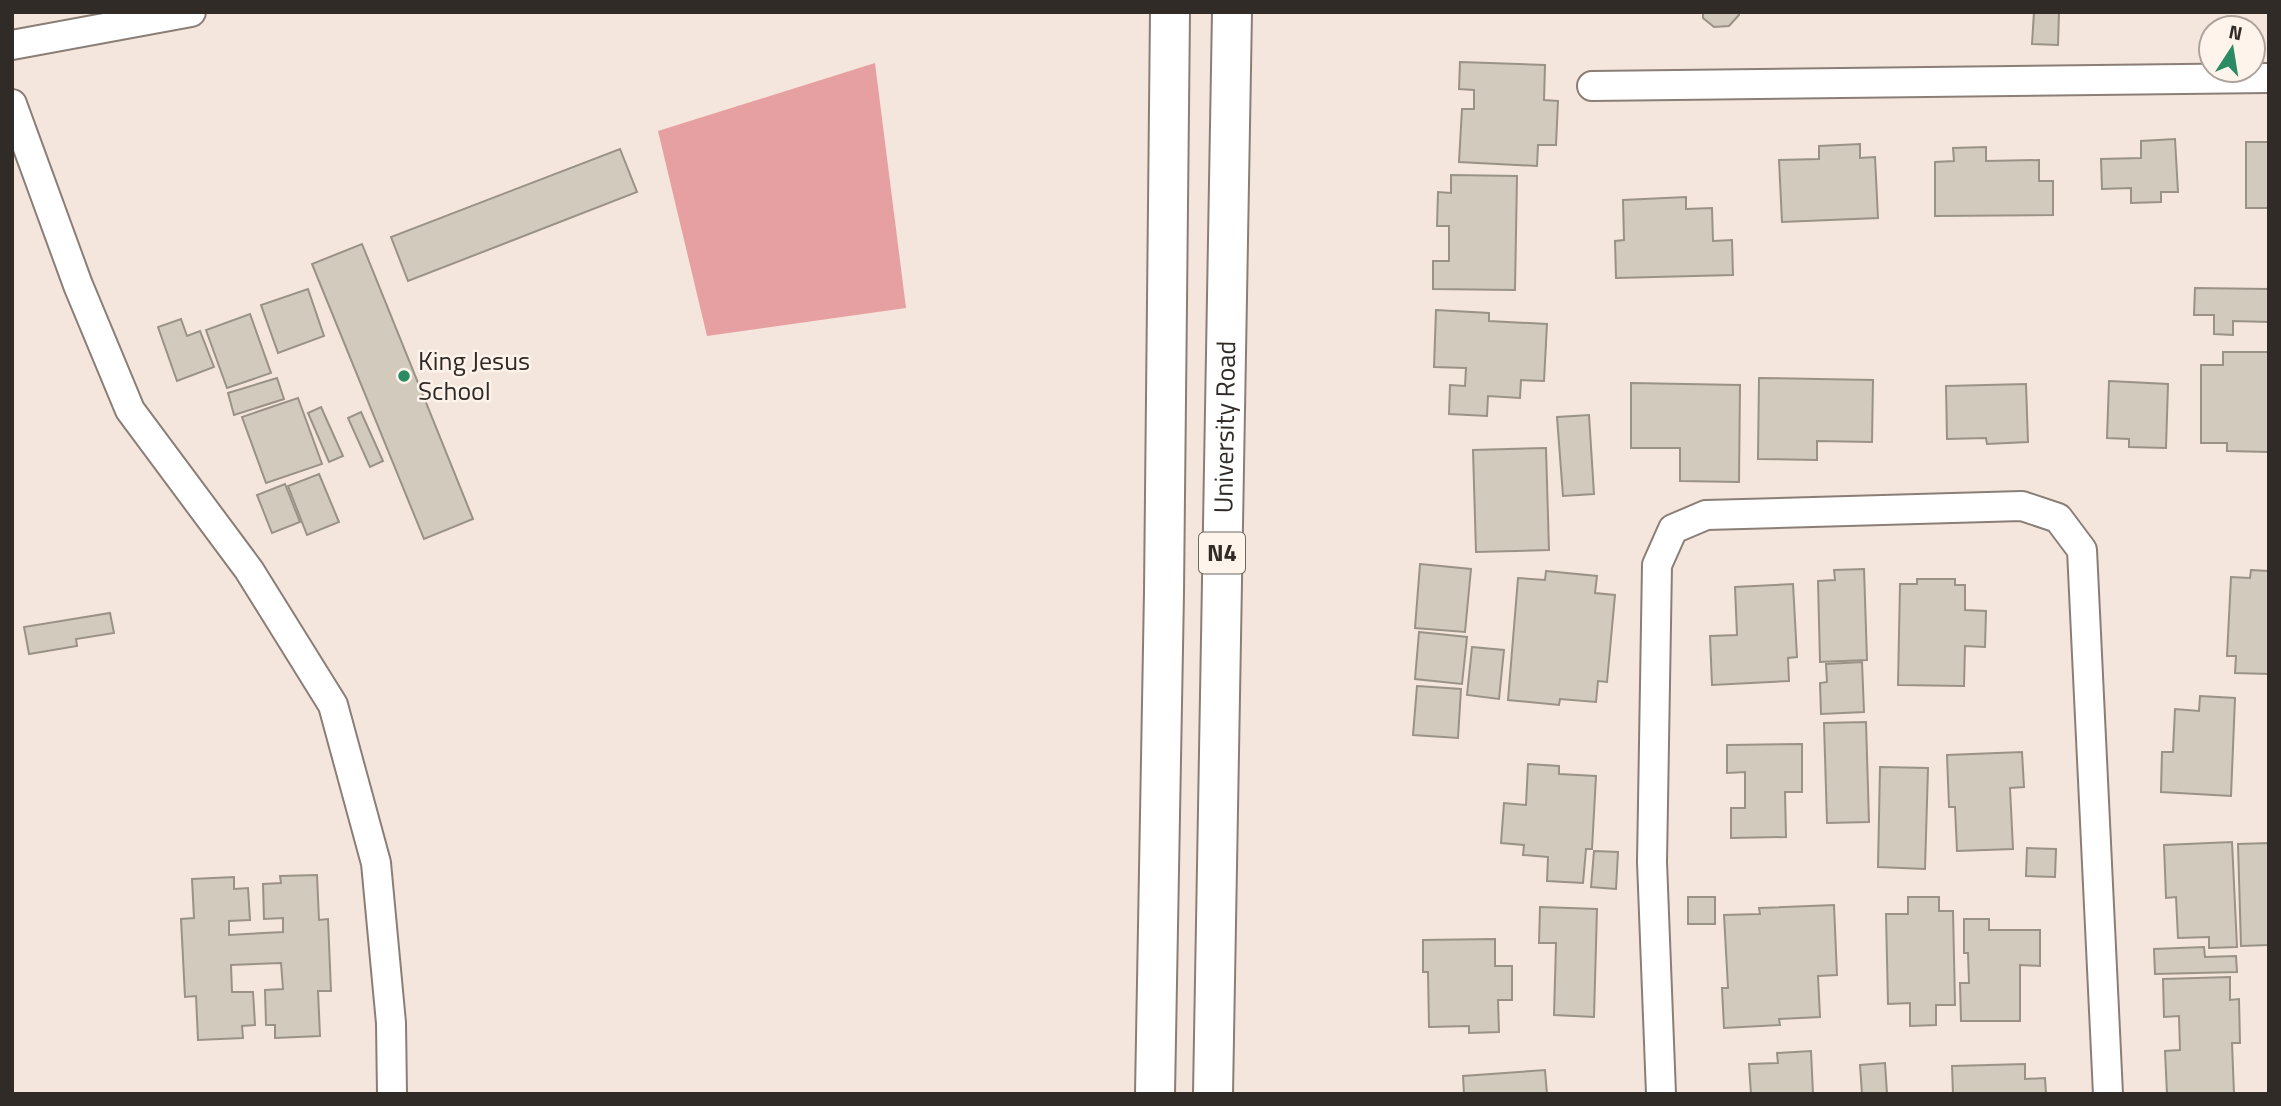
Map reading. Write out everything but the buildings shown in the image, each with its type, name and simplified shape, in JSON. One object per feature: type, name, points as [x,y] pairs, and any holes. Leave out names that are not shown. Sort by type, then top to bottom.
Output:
[{"type":"highway","name":"N4","points":[[1154,1094],[1164,592],[1170,12]]},
{"type":"highway","name":"University Road","points":[[1213,1094],[1232,12]]},
{"type":"street","points":[[12,45],[191,12]]},
{"type":"street","points":[[1592,86],[2269,78]]},
{"type":"street","points":[[12,104],[78,285],[130,410],[249,570],[333,705],[376,863],[391,1023],[392,1094]]},
{"type":"street","points":[[1661,1094],[1653,862],[1657,565],[1674,528],[1706,516],[2022,506],[2058,518],[2082,550],[2108,1094]]},
{"type":"shaded area","points":[[875,63],[906,308],[707,336],[658,131]]},
{"type":"place","name":"King Jesus School","points":[[404,376]]}]
